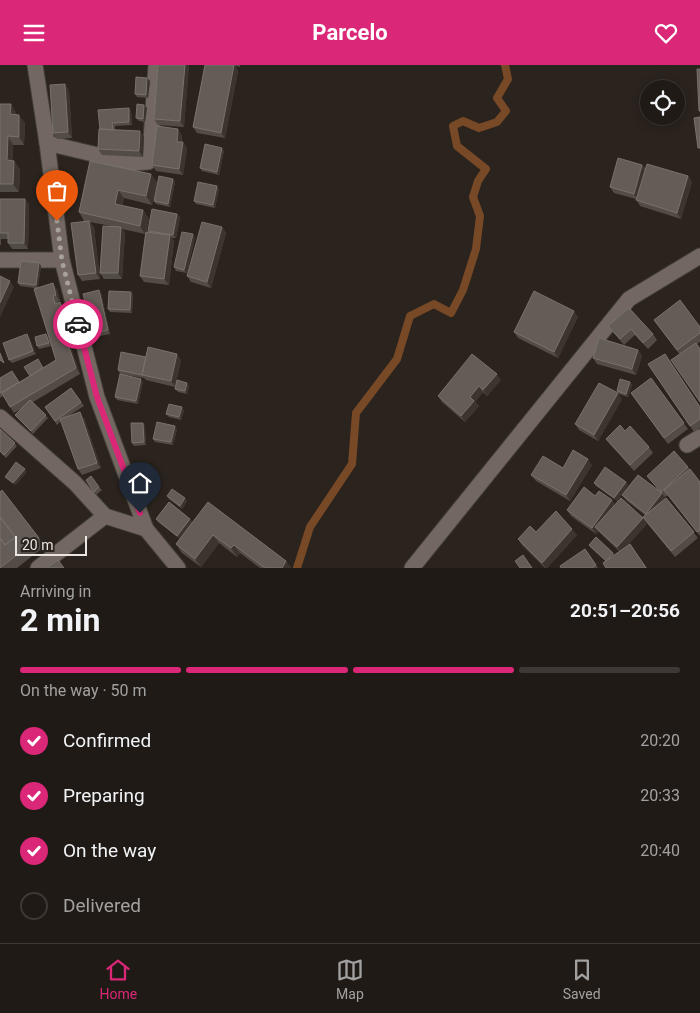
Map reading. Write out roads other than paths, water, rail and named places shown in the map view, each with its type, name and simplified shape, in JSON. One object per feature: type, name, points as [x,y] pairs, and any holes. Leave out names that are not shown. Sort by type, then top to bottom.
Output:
[{"type":"street","points":[[35,65],[48,143],[62,261],[97,397],[146,529],[178,568]]},
{"type":"street","points":[[48,143],[131,163],[148,162],[156,65]]},
{"type":"street","points":[[412,568],[628,299],[700,256]]},
{"type":"street","points":[[0,259],[62,261]]},
{"type":"street","points":[[0,417],[75,483],[105,516],[146,529]]},
{"type":"street","points":[[38,568],[105,516]]},
{"type":"waterway","points":[[297,568],[310,527],[352,464],[356,413],[397,359],[410,316],[434,304],[451,313],[463,290],[476,249],[480,216],[473,197],[478,181],[486,169],[457,146],[453,126],[463,121],[479,128],[497,122],[506,111],[497,98],[508,79],[505,65]]}]
